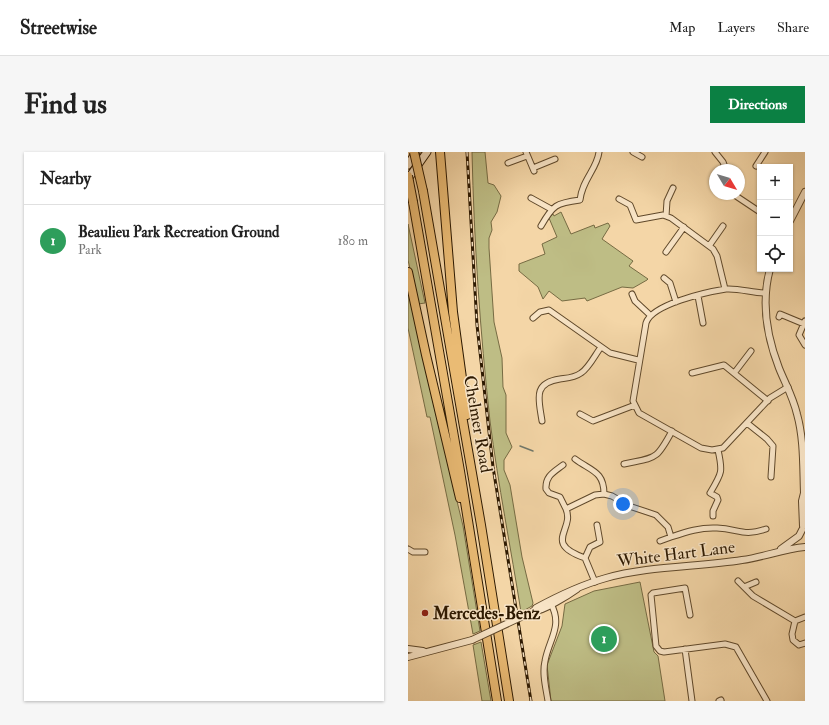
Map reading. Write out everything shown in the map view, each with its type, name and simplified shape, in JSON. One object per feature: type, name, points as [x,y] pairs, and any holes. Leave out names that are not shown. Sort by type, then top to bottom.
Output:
[{"type":"main road","points":[[408,165],[415,152]]},
{"type":"main road","name":"Chelmer Road","points":[[415,152],[481,525],[509,701]]},
{"type":"main road","points":[[408,179],[427,152]]},
{"type":"main road","points":[[440,152],[454,312],[481,525]]},
{"type":"main road","name":"Chelmer Road","points":[[408,176],[471,538],[497,701]]},
{"type":"main road","points":[[408,272],[436,399],[471,538]]},
{"type":"street","points":[[541,226],[551,209],[564,202],[580,200],[581,190],[599,152]]},
{"type":"street","points":[[633,152],[642,157]]},
{"type":"street","points":[[715,152],[724,164]]},
{"type":"street","points":[[756,166],[765,152]]},
{"type":"street","points":[[508,163],[527,154],[534,170],[555,159]]},
{"type":"street","points":[[666,216],[666,200],[673,188]]},
{"type":"street","points":[[793,214],[805,192]]},
{"type":"street","points":[[531,198],[551,209]]},
{"type":"street","points":[[618,199],[630,205],[636,220],[663,215],[666,216],[684,227],[709,246],[718,256],[725,290]]},
{"type":"street","points":[[742,200],[757,210]]},
{"type":"street","points":[[709,246],[723,226]]},
{"type":"street","points":[[666,252],[684,227]]},
{"type":"street","points":[[770,272],[766,293],[767,323],[772,346],[803,432],[805,494],[802,501],[805,538]]},
{"type":"street","points":[[664,278],[670,283],[676,302]]},
{"type":"street","points":[[766,293],[725,290],[676,302],[660,308],[650,315],[647,320],[638,360],[633,401],[639,412],[672,432],[701,448],[718,450],[723,448],[768,401],[788,388]]},
{"type":"street","points":[[632,294],[635,301],[650,315]]},
{"type":"street","points":[[698,296],[703,323]]},
{"type":"street","points":[[533,318],[540,312],[549,310],[614,355],[638,360]]},
{"type":"street","points":[[779,317],[780,314],[804,323],[799,336],[805,345]]},
{"type":"street","points":[[542,421],[539,394],[542,386],[550,380],[580,374],[601,347]]},
{"type":"street","points":[[734,372],[751,351]]},
{"type":"street","points":[[692,373],[724,364],[768,401]]},
{"type":"street","points":[[580,414],[593,421],[635,406]]},
{"type":"street","points":[[747,424],[767,439],[773,446],[771,477]]},
{"type":"street","points":[[624,464],[656,456],[662,451],[672,432]]},
{"type":"street","points":[[713,516],[713,511],[718,500],[717,497],[710,493],[721,476],[722,467],[718,450]]},
{"type":"street","points":[[575,459],[600,475],[603,480],[604,494]]},
{"type":"street","points":[[563,465],[548,476],[545,483],[546,489],[549,493],[560,497],[566,509],[568,515],[562,538],[565,546],[571,552],[585,558],[595,582]]},
{"type":"street","points":[[566,509],[586,498],[604,494],[622,500],[629,506],[656,515],[668,527],[671,537]]},
{"type":"street","points":[[585,558],[590,547],[600,542],[597,525]]},
{"type":"street","name":"White Hart Lane","points":[[780,550],[799,536],[803,525]]},
{"type":"street","points":[[660,541],[700,529],[717,528],[749,534],[766,529]]},
{"type":"street","name":"White Hart Lane","points":[[408,657],[472,640],[534,611],[554,598],[595,582],[628,573],[744,560],[780,550],[805,547]]},
{"type":"street","points":[[408,549],[413,552],[425,552]]},
{"type":"street","points":[[738,581],[752,596],[795,621]]},
{"type":"street","points":[[744,587],[756,582]]},
{"type":"street","points":[[690,615],[685,588],[650,595],[656,646],[660,651],[664,652],[725,644],[736,647],[766,701]]},
{"type":"street","name":"White Hart Lane","points":[[534,611],[537,612],[577,589]]},
{"type":"street","points":[[548,701],[544,661],[557,620],[551,604]]},
{"type":"street","points":[[795,621],[805,617]]},
{"type":"street","points":[[795,621],[792,634],[793,640],[799,645],[805,643]]},
{"type":"street","name":"White Hart Lane","points":[[408,649],[427,651]]},
{"type":"street","points":[[685,649],[692,701]]},
{"type":"shaded area","points":[[472,152],[485,152],[488,183],[494,185],[501,196],[497,212],[491,222],[492,230],[489,238],[489,248],[494,322],[502,358],[503,387],[506,395],[506,433],[512,447],[504,460],[504,470],[510,485],[522,557],[533,603],[532,606],[521,612],[490,421],[478,286]]},
{"type":"shaded area","points":[[561,212],[571,234],[594,225],[595,228],[608,223],[610,226],[602,239],[633,261],[629,266],[648,279],[633,288],[622,287],[587,301],[585,298],[562,301],[549,291],[543,299],[538,287],[519,271],[519,264],[545,254],[542,244],[557,237],[549,218],[553,214],[554,216]]},
{"type":"shaded area","points":[[408,224],[425,303],[418,304],[408,260]]},
{"type":"shaded area","points":[[408,284],[434,406],[463,526],[480,631],[473,634],[455,535],[430,417],[427,417],[408,328]]},
{"type":"shaded area","points":[[640,582],[654,652],[658,656],[665,701],[551,701],[547,665],[562,626],[565,604],[594,591]]},
{"type":"shaded area","points":[[481,642],[491,701],[482,701],[473,645]]},
{"type":"waterway","points":[[520,446],[533,451]]},
{"type":"railway","points":[[467,152],[477,325],[493,467],[531,701]]},
{"type":"place","name":"Mercedes-Benz","points":[[425,613]]},
{"type":"place","name":"Beaulieu Park Recreation Ground","points":[[604,639]]}]
